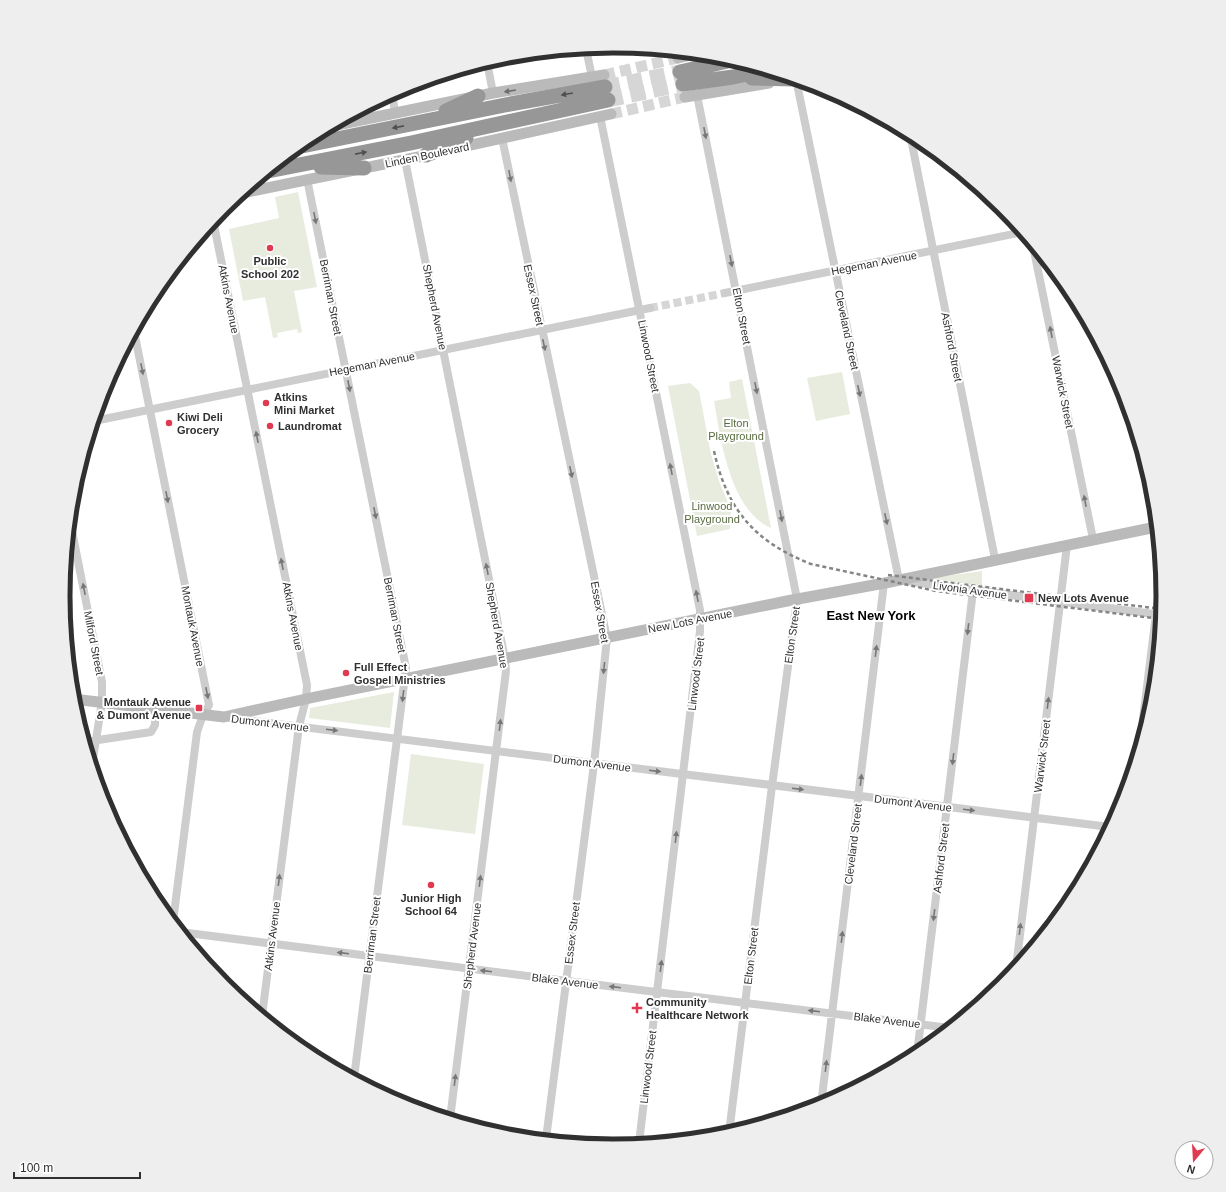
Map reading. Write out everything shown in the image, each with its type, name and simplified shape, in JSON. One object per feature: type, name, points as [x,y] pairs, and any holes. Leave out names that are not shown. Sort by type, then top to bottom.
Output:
[{"type":"highway","points":[[682,78],[722,64]]},
{"type":"highway","points":[[733,77],[755,72]]},
{"type":"highway","points":[[682,78],[733,77],[776,78]]},
{"type":"highway","points":[[420,122],[478,96]]},
{"type":"highway","points":[[311,145],[505,105],[606,98]]},
{"type":"highway","name":"Linden Boulevard","points":[[276,170],[492,126],[606,98]]},
{"type":"highway","points":[[426,155],[492,126]]},
{"type":"highway","points":[[330,133],[364,134]]},
{"type":"highway","points":[[296,166],[364,168]]},
{"type":"street","points":[[587,54],[592,77],[606,98]]},
{"type":"street","points":[[689,59],[682,78],[697,95],[784,81]]},
{"type":"street","points":[[488,68],[493,93]]},
{"type":"street","points":[[349,122],[493,93],[592,77]]},
{"type":"street","name":"Cleveland Street","points":[[796,85],[899,580]]},
{"type":"street","name":"Elton Street","points":[[697,95],[797,599],[730,1126]]},
{"type":"street","name":"Linden Boulevard","points":[[252,191],[405,160],[502,138],[606,98]]},
{"type":"street","name":"Linwood Street","points":[[606,98],[640,310],[701,619],[684,775],[640,1138]]},
{"type":"street","points":[[393,100],[395,112]]},
{"type":"street","name":"Essex Street","points":[[502,138],[606,638],[594,764],[547,1135]]},
{"type":"street","name":"Ashford Street","points":[[912,143],[995,559]]},
{"type":"street","name":"Shepherd Avenue","points":[[405,160],[444,350],[506,670],[451,1114]]},
{"type":"street","name":"Berriman Street","points":[[307,179],[406,668],[355,1073]]},
{"type":"street","name":"Atkins Avenue","points":[[215,227],[307,685],[306,699],[299,726],[263,1011]]},
{"type":"street","name":"Hegeman Avenue","points":[[725,293],[1017,233]]},
{"type":"street","name":"Warwick Street","points":[[1036,256],[1093,539]]},
{"type":"street","name":"Hegeman Avenue","points":[[99,420],[650,308]]},
{"type":"street","name":"Montauk Avenue","points":[[135,338],[209,705],[203,714],[197,732],[174,915]]},
{"type":"street","name":"New Lots Avenue","points":[[224,717],[797,599],[899,580],[1151,527]]},
{"type":"street","name":"Milford Street","points":[[73,538],[102,682],[102,702],[94,753]]},
{"type":"street","name":"Warwick Street","points":[[1017,958],[1068,544]]},
{"type":"street","name":"Livonia Avenue","points":[[899,580],[1155,615]]},
{"type":"street","name":"Cleveland Street","points":[[822,1098],[884,583]]},
{"type":"street","name":"Ashford Street","points":[[918,1045],[973,591]]},
{"type":"street","name":"Dumont Avenue","points":[[80,700],[1105,826]]},
{"type":"street","points":[[90,741],[152,732],[156,724],[155,709]]},
{"type":"street","name":"Blake Avenue","points":[[187,933],[944,1027]]},
{"type":"green space","points":[[298,192],[317,287],[294,291],[302,332],[298,333],[297,329],[277,333],[278,337],[273,338],[265,297],[243,301],[229,229],[279,218],[275,197]]},
{"type":"green space","points":[[842,372],[850,414],[816,421],[807,378]]},
{"type":"green space","name":"Elton Playground","points":[[742,379],[771,528],[757,519],[746,506],[737,490],[724,454],[720,435],[714,401],[731,398],[729,382]]},
{"type":"green space","name":"Linwood Playground","points":[[690,383],[699,391],[711,454],[719,481],[731,510],[730,529],[697,536],[668,386]]},
{"type":"green space","points":[[982,571],[982,586],[932,578]]},
{"type":"green space","points":[[394,692],[390,728],[309,718],[310,708]]},
{"type":"green space","points":[[411,754],[484,764],[475,834],[402,825]]},
{"type":"tunnel","points":[[604,75],[678,58]]},
{"type":"tunnel","points":[[605,87],[680,72]]},
{"type":"tunnel","points":[[608,100],[683,84]]},
{"type":"tunnel","points":[[611,114],[685,97]]},
{"type":"tunnel","points":[[650,308],[725,293]]},
{"type":"railway","points":[[714,451],[727,490],[736,507],[746,521],[759,534],[774,545],[811,564],[936,591],[1155,618]]},
{"type":"railway","points":[[888,575],[1156,608]]},
{"type":"place","name":"Public School 202","points":[[270,248]]},
{"type":"place","name":"Atkins Mini Market","points":[[266,403]]},
{"type":"place","name":"Kiwi Deli Grocery","points":[[169,423]]},
{"type":"place","name":"Laundromat","points":[[270,426]]},
{"type":"place","name":"New Lots Avenue","points":[[1029,598]]},
{"type":"place","name":"Full Effect Gospel Ministries","points":[[346,673]]},
{"type":"place","name":"Montauk Avenue & Dumont Avenue","points":[[199,708]]},
{"type":"place","name":"Junior High School 64","points":[[431,885]]},
{"type":"place","name":"Community Healthcare Network","points":[[637,1008]]},
{"type":"district","name":"East New York","points":[[871,615]]}]
